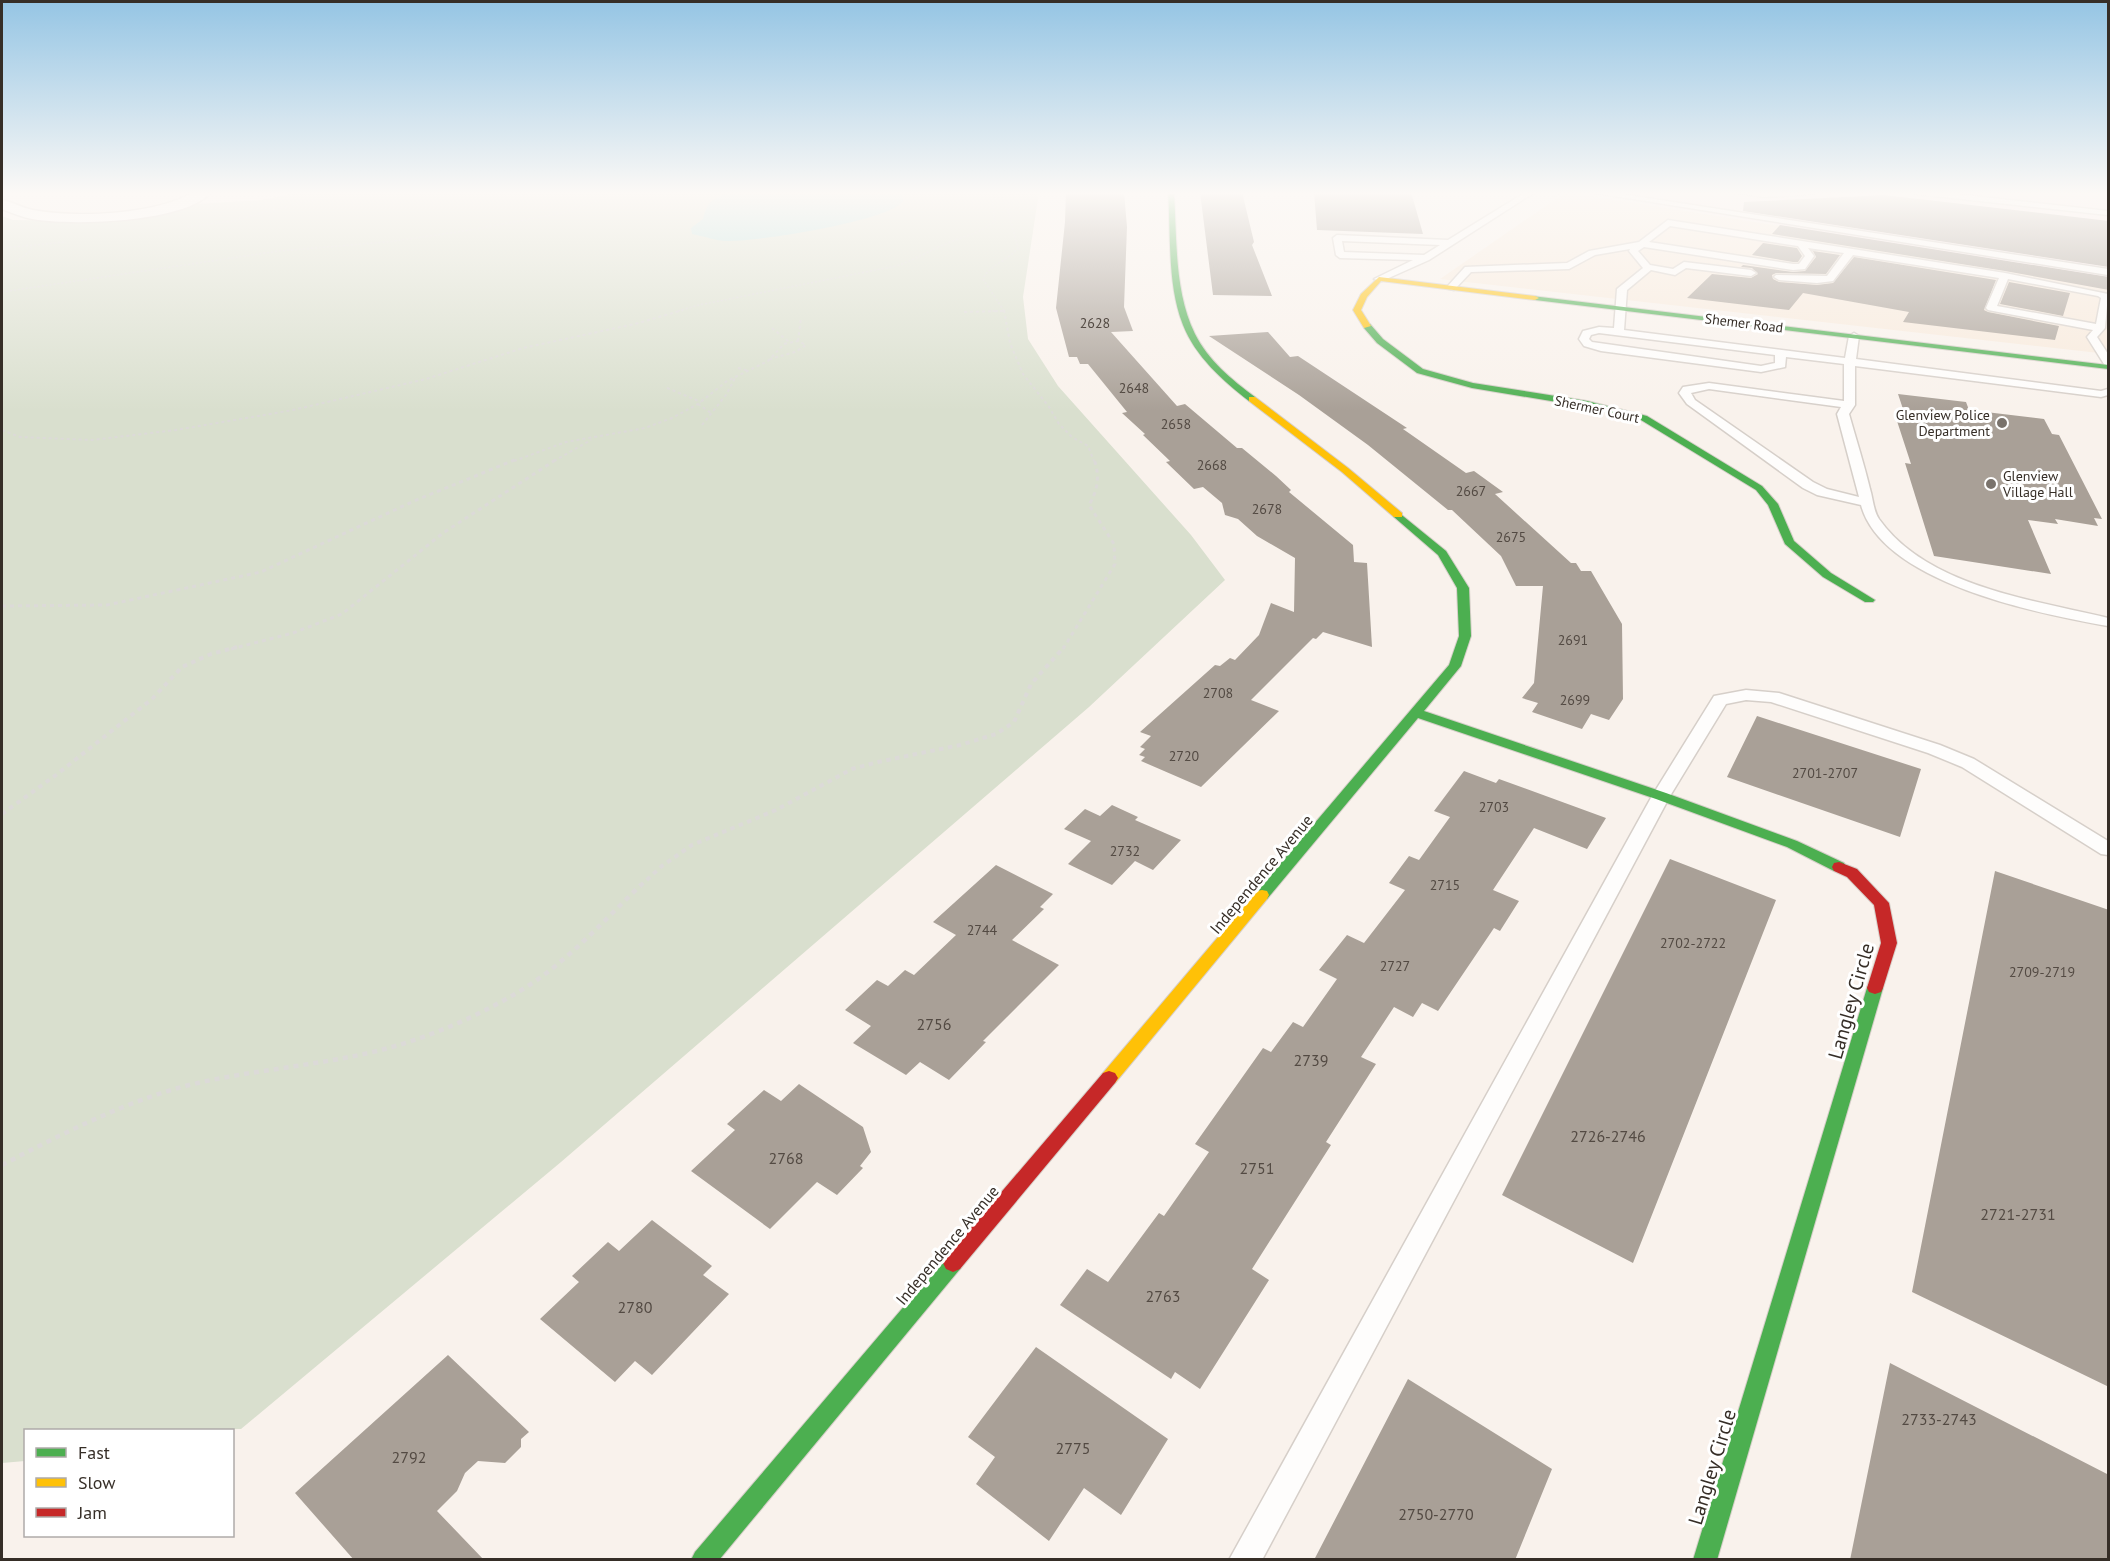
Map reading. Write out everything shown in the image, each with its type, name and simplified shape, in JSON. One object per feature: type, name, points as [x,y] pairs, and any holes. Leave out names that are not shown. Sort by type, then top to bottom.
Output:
[{"type":"street","name":"Independence Avenue","points":[[703,1560],[1455,666],[1465,636],[1463,588],[1442,553],[1345,470],[1223,377],[1191,335],[1181,307],[1177,265]]},
{"type":"street","name":"Shemer Road","points":[[1379,279],[2109,367]]},
{"type":"street","name":"Shermer Court","points":[[1379,279],[1364,296],[1357,310],[1365,324],[1380,341],[1420,370],[1472,385],[1587,404],[1644,418],[1759,488],[1773,504],[1789,542],[1827,575],[1869,600]]},
{"type":"street","name":"Langley Circle","points":[[1417,713],[1661,795],[1792,844],[1852,873],[1881,903],[1889,943],[1705,1560]]},
{"type":"lane","points":[[1379,279],[1411,265]]},
{"type":"lane","points":[[1451,288],[1468,269],[1569,267],[1573,265]]},
{"type":"lane","points":[[1646,265],[1675,272],[1684,265],[1817,280],[1830,279],[1840,265]]},
{"type":"lane","points":[[1779,265],[1793,267],[1804,265]]},
{"type":"lane","points":[[1933,265],[2101,294],[2106,297],[2100,328],[2092,336],[2109,362]]},
{"type":"lane","points":[[2063,265],[2109,272]]},
{"type":"lane","points":[[1619,332],[1622,289],[1648,267]]},
{"type":"lane","points":[[2005,276],[1991,308],[2100,328]]},
{"type":"lane","points":[[1780,353],[1781,365],[1761,369],[1601,348],[1588,344],[1584,339],[1587,333],[1599,330],[1619,332],[2105,393],[2109,408]]},
{"type":"lane","points":[[1854,336],[1849,372],[1852,390],[1849,405],[1843,414],[1872,519],[1895,544],[1922,566],[1949,579],[1981,591],[2109,621]]},
{"type":"lane","points":[[1849,405],[1709,386],[1688,389],[1684,393],[1691,402],[1808,485],[1822,492],[1867,503]]},
{"type":"lane","points":[[1245,1560],[1661,795],[1720,700],[1746,695],[1773,697],[1934,749],[1968,763],[2109,849]]},
{"type":"path","points":[[2,292],[185,265]]},
{"type":"path","points":[[2,429],[20,437],[36,439],[103,439],[176,430],[311,406],[426,379],[524,348],[627,326],[699,305],[854,276],[899,265]]},
{"type":"path","points":[[2,1165],[91,1120],[186,1086],[225,1077],[363,1055],[433,1033],[500,1003],[536,981],[583,944],[623,901],[668,861],[715,833],[785,806],[857,768],[973,741],[1010,726],[1019,714],[1028,688],[1067,646],[1078,629],[1098,592],[1110,577],[1117,556],[1112,538],[1095,520],[1089,505],[1096,493],[1098,479],[1096,465],[1088,446],[1072,437],[1059,424],[1049,407],[1023,374],[1010,343],[1004,311],[983,279],[987,271],[997,265]]},
{"type":"path","points":[[964,312],[1004,311]]},
{"type":"path","points":[[798,341],[801,318]]},
{"type":"path","points":[[772,328],[789,342]]},
{"type":"path","points":[[2,606],[87,607],[107,605],[242,577],[301,555],[414,501],[517,458],[566,442],[658,424],[700,403],[735,377],[770,359],[795,352],[806,345],[798,341],[789,342],[784,344],[770,359]]},
{"type":"path","points":[[738,368],[749,371]]},
{"type":"path","points":[[702,425],[726,395],[735,377]]},
{"type":"path","points":[[667,388],[700,403],[711,413]]},
{"type":"path","points":[[2,814],[56,776],[152,699],[182,667],[212,654],[293,633],[342,614],[355,606],[420,549],[543,467],[595,438]]},
{"type":"shaded area","points":[[1460,265],[2025,265],[2108,278],[2108,354],[1440,279]]},
{"type":"shaded area","points":[[2026,265],[2108,265],[2108,278]]},
{"type":"green space","points":[[2,265],[1028,265],[1023,297],[1028,339],[1058,386],[1191,535],[1225,580],[1089,707],[561,1162],[241,1429],[24,1429],[24,1461],[2,1463]]},
{"type":"building","points":[[1061,265],[1126,265],[1124,307],[1133,331],[1111,332],[1177,406],[1185,404],[1237,448],[1242,448],[1276,476],[1291,490],[1289,492],[1353,545],[1354,562],[1367,563],[1372,647],[1323,632],[1316,639],[1313,638],[1251,700],[1279,711],[1201,787],[1141,761],[1145,757],[1139,755],[1145,749],[1140,747],[1151,736],[1140,732],[1215,665],[1220,666],[1230,658],[1235,660],[1259,635],[1271,603],[1294,612],[1295,558],[1257,536],[1238,519],[1225,515],[1222,503],[1203,487],[1194,489],[1166,462],[1170,461],[1122,413],[1127,412],[1088,364],[1080,364],[1077,357],[1069,357],[1056,308]]},
{"type":"building","points":[[1209,265],[1260,265],[1272,296],[1213,295]]},
{"type":"building","points":[[1743,265],[1793,272],[1805,271],[1810,265],[1833,265],[1826,274],[1776,273],[1772,275],[1773,279],[1779,282],[1817,285],[1833,283],[1848,265],[1902,265],[1996,280],[1984,310],[2059,326],[2055,340],[1903,322],[1909,312],[1803,293],[1789,310],[1687,298],[1712,274],[1751,278],[1758,274],[1752,268],[1741,267]]},
{"type":"building","points":[[1966,265],[2032,265],[2109,277],[2109,290]]},
{"type":"building","points":[[2009,282],[2070,293],[2063,316],[2000,304]]},
{"type":"building","points":[[1268,332],[1290,357],[1298,356],[1407,428],[1403,429],[1466,473],[1474,471],[1503,492],[1495,494],[1571,563],[1576,563],[1581,571],[1591,571],[1622,624],[1623,699],[1609,720],[1591,714],[1582,729],[1532,712],[1538,703],[1522,698],[1534,683],[1543,586],[1516,586],[1501,556],[1452,510],[1448,510],[1368,445],[1299,395],[1209,336]]},
{"type":"building","name":"Glenview Village Hall","points":[[1898,394],[1966,402],[1969,410],[2044,419],[2052,434],[2059,435],[2102,519],[2094,518],[2098,526],[2055,519],[2058,524],[2028,520],[2051,574],[1934,556],[1905,463],[1911,464],[1897,421],[1902,421],[1899,411],[1904,412]]},
{"type":"building","points":[[1757,716],[1921,769],[1900,837],[1727,777]]},
{"type":"building","points":[[1464,771],[1496,783],[1499,779],[1606,818],[1587,849],[1534,828],[1493,890],[1519,901],[1500,931],[1494,928],[1438,1011],[1422,1003],[1413,1017],[1394,1007],[1361,1057],[1376,1064],[1326,1142],[1331,1145],[1252,1269],[1269,1280],[1200,1389],[1175,1372],[1171,1379],[1060,1305],[1087,1269],[1108,1282],[1159,1213],[1164,1216],[1209,1152],[1195,1144],[1263,1048],[1271,1052],[1293,1022],[1303,1027],[1337,979],[1319,970],[1347,935],[1364,943],[1405,890],[1389,883],[1409,856],[1419,860],[1450,817],[1434,811]]},
{"type":"building","points":[[1112,805],[1138,817],[1135,820],[1181,840],[1153,870],[1135,861],[1112,885],[1068,864],[1091,841],[1064,829],[1085,809],[1100,816]]},
{"type":"building","points":[[1670,859],[1776,900],[1633,1263],[1502,1195]]},
{"type":"building","points":[[996,865],[1053,894],[1040,907],[1044,909],[1012,940],[1059,965],[983,1041],[986,1042],[949,1080],[920,1062],[906,1075],[853,1043],[871,1026],[845,1010],[877,980],[888,986],[905,970],[914,975],[956,935],[933,922]]},
{"type":"building","points":[[1995,871],[2109,910],[2109,1387],[1912,1292]]},
{"type":"building","points":[[799,1084],[863,1127],[871,1152],[860,1166],[863,1168],[837,1195],[817,1182],[770,1229],[691,1171],[735,1130],[727,1124],[764,1090],[781,1101]]},
{"type":"building","points":[[652,1220],[712,1266],[703,1275],[729,1294],[652,1375],[635,1361],[615,1382],[540,1319],[579,1282],[572,1276],[608,1242],[619,1251]]},
{"type":"building","points":[[1036,1347],[1168,1439],[1121,1515],[1084,1488],[1049,1541],[976,1484],[995,1457],[968,1437]]},
{"type":"building","points":[[448,1355],[529,1432],[521,1439],[521,1447],[505,1463],[478,1461],[465,1473],[457,1491],[437,1511],[484,1560],[354,1560],[295,1493]]},
{"type":"building","points":[[1890,1363],[2109,1475],[2109,1560],[1850,1560]]},
{"type":"building","points":[[1408,1379],[1552,1469],[1515,1560],[1314,1560]]},
{"type":"traffic: fast","points":[[1176,265],[1182,307],[1192,336],[1212,363],[1252,399]]},
{"type":"traffic: fast","points":[[1535,298],[2108,367]]},
{"type":"traffic: fast","points":[[1367,326],[1380,341],[1420,371],[1472,385],[1587,404],[1644,418],[1759,488],[1773,504],[1789,542],[1827,575],[1869,600]]},
{"type":"traffic: fast","points":[[1262,895],[1455,666],[1465,636],[1463,588],[1442,553],[1398,515]]},
{"type":"traffic: fast","points":[[1417,713],[1661,796],[1792,844],[1839,867]]},
{"type":"traffic: fast","points":[[1705,1560],[1875,988]]},
{"type":"traffic: fast","points":[[703,1560],[953,1263]]},
{"type":"traffic: slow","points":[[1367,326],[1357,310],[1364,296],[1379,279],[1535,298]]},
{"type":"traffic: slow","points":[[1252,399],[1345,470],[1398,515]]},
{"type":"traffic: slow","points":[[1109,1078],[1262,895]]},
{"type":"traffic: jam","points":[[1839,867],[1852,873],[1881,903],[1889,943],[1875,988]]},
{"type":"traffic: jam","points":[[953,1263],[1109,1078]]},
{"type":"place","name":"Glenview Police Department","points":[[2002,423]]},
{"type":"place","name":"Glenview Village Hall","points":[[1991,484]]}]
